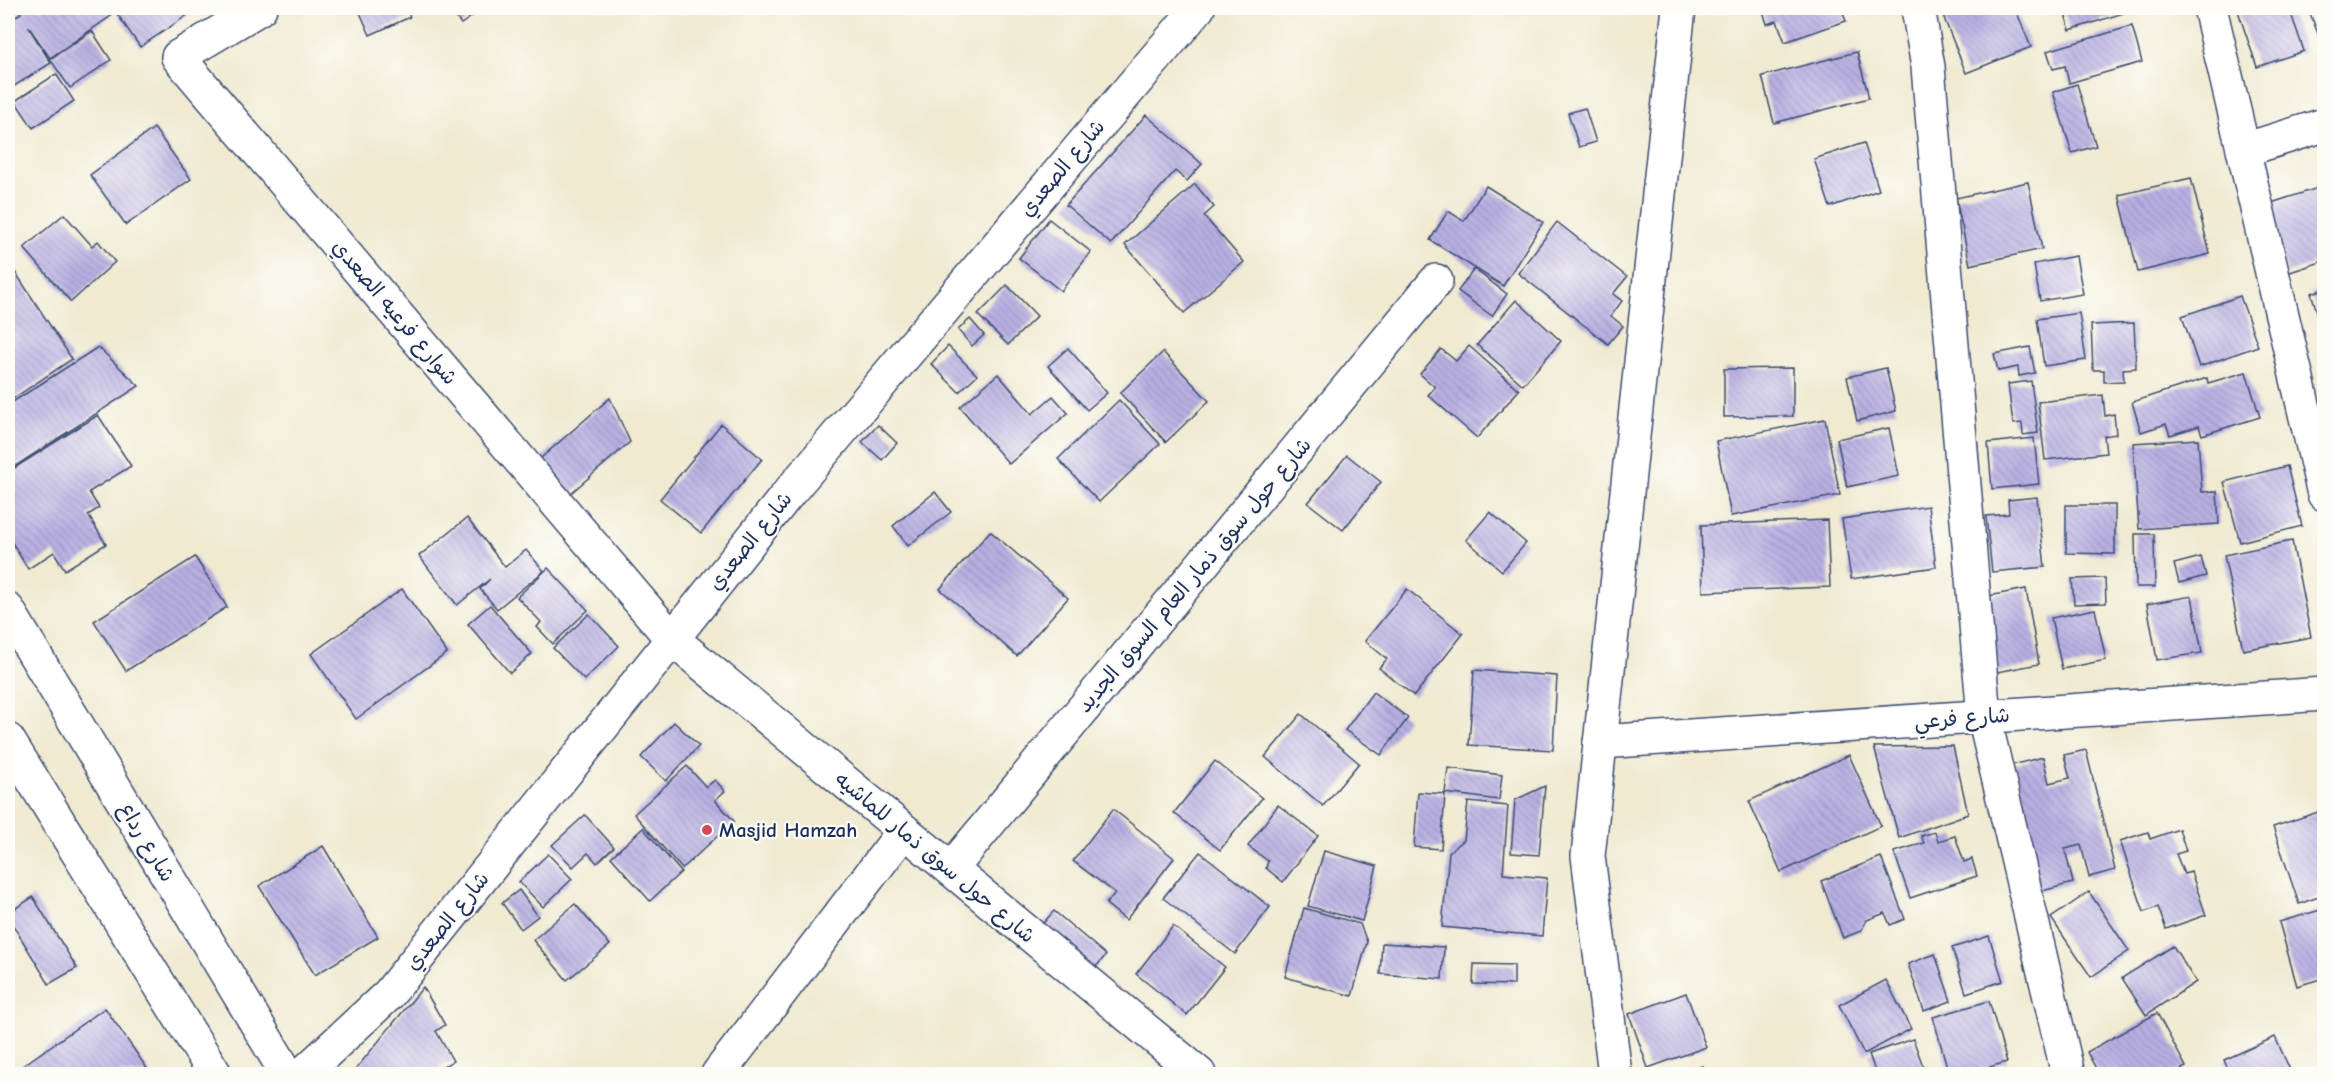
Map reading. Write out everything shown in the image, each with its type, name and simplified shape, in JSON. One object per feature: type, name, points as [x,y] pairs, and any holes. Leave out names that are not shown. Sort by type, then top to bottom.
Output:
[{"type":"street","name":"شوارع فرعيه الصعدي","points":[[260,8],[178,57],[672,639]]},
{"type":"street","name":"شارع الصعدي","points":[[303,1074],[388,994],[787,495],[1198,8]]},
{"type":"street","points":[[1615,1074],[1588,856],[1679,8]]},
{"type":"street","points":[[1918,8],[1928,68],[1984,717],[2068,1074]]},
{"type":"street","points":[[2210,8],[2325,494]]},
{"type":"street","points":[[2244,150],[2325,125]]},
{"type":"street","name":"شارع حول سوق ذمار العام السوق الجديد","points":[[951,869],[1436,281]]},
{"type":"street","name":"شارع رداع","points":[[8,610],[287,1074]]},
{"type":"street","name":"شارع حول سوق ذمار للماشيه","points":[[672,639],[1199,1074]]},
{"type":"street","name":"شارع فرعي","points":[[1600,742],[2325,694]]},
{"type":"street","points":[[8,740],[215,1074]]},
{"type":"street","points":[[718,1074],[904,831]]},
{"type":"building","points":[[17,8],[105,8],[111,16],[50,58],[28,26],[51,63],[8,90],[8,22],[21,13]]},
{"type":"building","points":[[113,8],[198,8],[140,47]]},
{"type":"building","points":[[358,8],[406,8],[410,17],[370,35]]},
{"type":"building","points":[[449,8],[484,8],[461,24]]},
{"type":"building","points":[[1762,8],[1841,8],[1846,21],[1785,42],[1777,21],[1767,24]]},
{"type":"building","points":[[1940,8],[2015,8],[2031,47],[1966,73]]},
{"type":"building","points":[[2063,8],[2135,8],[2136,9],[2070,30]]},
{"type":"building","points":[[2237,8],[2289,8],[2304,51],[2257,67]]},
{"type":"building","points":[[2308,8],[2324,8],[2324,49]]},
{"type":"building","points":[[2132,26],[2142,62],[2069,83],[2065,66],[2053,69],[2047,51]]},
{"type":"building","points":[[92,31],[111,60],[70,88],[50,59]]},
{"type":"building","points":[[1857,52],[1869,98],[1774,123],[1762,76]]},
{"type":"building","points":[[56,74],[74,101],[33,128],[15,101]]},
{"type":"building","points":[[2077,84],[2096,146],[2072,153],[2053,92]]},
{"type":"building","points":[[1585,108],[1596,142],[1579,147],[1568,113]]},
{"type":"building","points":[[1146,115],[1202,164],[1187,181],[1175,171],[1111,244],[1066,205]]},
{"type":"building","points":[[154,128],[191,179],[126,225],[90,175]]},
{"type":"building","points":[[1864,143],[1879,190],[1830,207],[1814,159]]},
{"type":"building","points":[[2191,178],[2210,254],[2138,272],[2119,195]]},
{"type":"building","points":[[2028,182],[2042,249],[1970,265],[1956,198]]},
{"type":"building","points":[[1195,184],[1214,207],[1204,216],[1244,262],[1184,313],[1125,245]]},
{"type":"building","points":[[1486,186],[1543,222],[1503,286],[1430,240],[1448,211],[1464,221]]},
{"type":"building","points":[[2324,186],[2324,261],[2287,273],[2265,205]]},
{"type":"building","points":[[64,214],[92,246],[98,241],[115,262],[71,302],[24,248]]},
{"type":"building","points":[[1049,219],[1091,252],[1061,291],[1019,258]]},
{"type":"building","points":[[1557,222],[1627,277],[1613,294],[1622,301],[1611,316],[1623,326],[1608,344],[1518,273]]},
{"type":"building","points":[[2076,256],[2083,294],[2040,301],[2034,264]]},
{"type":"building","points":[[8,261],[72,359],[8,402]]},
{"type":"building","points":[[1474,269],[1507,294],[1492,316],[1458,291]]},
{"type":"building","points":[[1007,285],[1037,316],[1008,345],[978,315]]},
{"type":"building","points":[[2324,289],[2324,333],[2311,293]]},
{"type":"building","points":[[2240,296],[2258,346],[2199,367],[2182,316]]},
{"type":"building","points":[[1516,300],[1561,341],[1523,385],[1477,345]]},
{"type":"building","points":[[2079,313],[2086,360],[2044,366],[2037,319]]},
{"type":"building","points":[[970,319],[984,335],[972,346],[958,330]]},
{"type":"building","points":[[2134,323],[2136,368],[2123,369],[2124,381],[2104,382],[2104,370],[2093,370],[2091,325]]},
{"type":"building","points":[[948,346],[977,375],[959,392],[931,364]]},
{"type":"building","points":[[1469,346],[1519,390],[1477,438],[1428,395],[1435,387],[1420,374],[1441,349],[1456,361]]},
{"type":"building","points":[[98,347],[139,386],[8,471],[8,405]]},
{"type":"building","points":[[2030,347],[2035,373],[2019,376],[2018,367],[1998,371],[1994,354]]},
{"type":"building","points":[[1068,348],[1107,393],[1087,410],[1048,366]]},
{"type":"building","points":[[1163,352],[1209,401],[1166,442],[1120,393]]},
{"type":"building","points":[[1793,368],[1793,416],[1724,417],[1724,369]]},
{"type":"building","points":[[1886,368],[1896,411],[1857,421],[1847,377]]},
{"type":"building","points":[[2246,372],[2260,417],[2202,435],[2199,426],[2170,435],[2166,424],[2141,432],[2132,402],[2207,378],[2208,383]]},
{"type":"building","points":[[998,374],[1032,414],[1053,396],[1068,413],[1009,464],[960,407]]},
{"type":"building","points":[[2031,381],[2038,433],[2023,435],[2022,423],[2013,424],[2008,384]]},
{"type":"building","points":[[2103,395],[2105,416],[2114,414],[2116,434],[2104,436],[2106,453],[2045,460],[2038,402]]},
{"type":"building","points":[[610,398],[630,442],[564,499],[534,464]]},
{"type":"building","points":[[1119,400],[1160,444],[1099,502],[1058,459]]},
{"type":"building","points":[[98,415],[131,466],[89,492],[99,508],[88,515],[106,544],[65,570],[54,552],[28,569],[8,536],[8,472]]},
{"type":"building","points":[[1825,419],[1840,495],[1731,516],[1716,441]]},
{"type":"building","points":[[721,424],[762,459],[701,533],[660,499]]},
{"type":"building","points":[[878,425],[897,443],[882,460],[862,442]]},
{"type":"building","points":[[1889,428],[1899,476],[1847,487],[1837,439]]},
{"type":"building","points":[[2034,438],[2039,484],[1992,489],[1988,443]]},
{"type":"building","points":[[2198,439],[2202,492],[2217,491],[2219,524],[2139,529],[2133,443]]},
{"type":"building","points":[[1347,455],[1381,482],[1343,530],[1308,503]]},
{"type":"building","points":[[2287,466],[2302,526],[2240,542],[2224,482]]},
{"type":"building","points":[[935,492],[951,512],[908,546],[893,526]]},
{"type":"building","points":[[2037,497],[2045,567],[1992,572],[1986,516],[2009,514],[2008,500]]},
{"type":"building","points":[[2066,505],[2115,505],[2115,554],[2066,553]]},
{"type":"building","points":[[1928,506],[1936,567],[1851,579],[1842,519]]},
{"type":"building","points":[[1490,512],[1526,543],[1502,571],[1466,540]]},
{"type":"building","points":[[467,518],[505,567],[526,550],[544,571],[497,609],[480,589],[490,579],[457,605],[419,556]]},
{"type":"building","points":[[1827,520],[1830,587],[1703,592],[1701,525]]},
{"type":"building","points":[[990,531],[1068,598],[1017,656],[940,589]]},
{"type":"building","points":[[2135,534],[2154,534],[2155,587],[2136,587]]},
{"type":"building","points":[[2292,541],[2311,637],[2243,650],[2224,555]]},
{"type":"building","points":[[195,557],[227,607],[126,671],[94,621]]},
{"type":"building","points":[[2201,557],[2206,576],[2179,583],[2174,564]]},
{"type":"building","points":[[548,568],[588,610],[553,644],[537,627],[541,622],[517,597]]},
{"type":"building","points":[[2105,578],[2106,603],[2074,604],[2072,579]]},
{"type":"building","points":[[402,589],[447,653],[356,719],[311,654]]},
{"type":"building","points":[[1407,589],[1463,634],[1414,696],[1379,668],[1387,659],[1365,641]]},
{"type":"building","points":[[2026,589],[2039,664],[1997,672],[1983,597]]},
{"type":"building","points":[[2192,596],[2202,653],[2157,660],[2147,604]]},
{"type":"building","points":[[490,605],[532,654],[510,673],[468,624]]},
{"type":"building","points":[[2095,609],[2106,660],[2062,669],[2051,618]]},
{"type":"building","points":[[589,614],[619,646],[584,680],[553,648]]},
{"type":"building","points":[[1474,670],[1557,676],[1553,750],[1469,745]]},
{"type":"building","points":[[1373,692],[1408,718],[1381,755],[1345,730]]},
{"type":"building","points":[[1301,714],[1359,763],[1323,806],[1265,757]]},
{"type":"building","points":[[674,722],[699,746],[666,781],[641,757]]},
{"type":"building","points":[[1953,746],[1968,814],[1899,838],[1874,747]]},
{"type":"building","points":[[2086,750],[2115,870],[2089,877],[2081,845],[2065,849],[2073,883],[2034,893],[2004,767],[2043,757],[2049,783],[2070,778],[2064,755]]},
{"type":"building","points":[[1849,755],[1881,826],[1781,872],[1749,801]]},
{"type":"building","points":[[1215,761],[1262,798],[1220,850],[1174,813]]},
{"type":"building","points":[[687,766],[706,787],[715,780],[725,791],[715,800],[734,821],[682,869],[634,814]]},
{"type":"building","points":[[1448,768],[1502,775],[1499,800],[1445,793]]},
{"type":"building","points":[[1545,786],[1539,855],[1511,853],[1515,800]]},
{"type":"building","points":[[1418,792],[1445,794],[1441,849],[1414,847]]},
{"type":"building","points":[[1468,802],[1508,806],[1503,874],[1547,878],[1542,936],[1442,927],[1449,852],[1464,840]]},
{"type":"building","points":[[1278,805],[1318,836],[1283,882],[1266,868],[1268,861],[1248,846]]},
{"type":"building","points":[[1113,809],[1174,858],[1126,920],[1106,904],[1115,893],[1073,861]]},
{"type":"building","points":[[2324,810],[2324,895],[2299,904],[2273,827]]},
{"type":"building","points":[[585,815],[614,847],[597,863],[588,853],[573,867],[552,845]]},
{"type":"building","points":[[643,828],[681,872],[650,901],[611,857]]},
{"type":"building","points":[[2179,829],[2186,851],[2176,854],[2184,874],[2191,872],[2206,915],[2166,929],[2158,907],[2144,912],[2120,841],[2148,832],[2150,839]]},
{"type":"building","points":[[1935,832],[1938,841],[1955,836],[1964,862],[1972,859],[1977,876],[1910,898],[1894,852],[1924,843],[1921,836]]},
{"type":"building","points":[[323,846],[378,937],[315,975],[259,886]]},
{"type":"building","points":[[1324,851],[1377,866],[1362,921],[1308,906]]},
{"type":"building","points":[[1200,852],[1270,907],[1235,954],[1163,898]]},
{"type":"building","points":[[548,854],[572,879],[543,907],[519,882]]},
{"type":"building","points":[[1881,857],[1905,919],[1890,925],[1885,913],[1867,920],[1861,931],[1843,938],[1821,881]]},
{"type":"building","points":[[519,890],[538,916],[521,929],[502,903]]},
{"type":"building","points":[[2089,892],[2129,951],[2091,977],[2051,918]]},
{"type":"building","points":[[33,897],[77,968],[49,984],[8,917],[8,913]]},
{"type":"building","points":[[575,904],[610,945],[567,980],[533,940]]},
{"type":"building","points":[[1304,908],[1360,924],[1367,942],[1352,996],[1285,977]]},
{"type":"building","points":[[2324,909],[2324,978],[2297,986],[2279,922]]},
{"type":"building","points":[[1054,911],[1106,955],[1090,974],[1037,930]]},
{"type":"building","points":[[1173,926],[1225,967],[1187,1015],[1136,974]]},
{"type":"building","points":[[1989,936],[2003,981],[1966,993],[1952,948]]},
{"type":"building","points":[[1382,943],[1444,947],[1442,979],[1380,974]]},
{"type":"building","points":[[2173,946],[2196,982],[2146,1015],[2122,978]]},
{"type":"building","points":[[1935,954],[1951,1001],[1924,1011],[1908,964]]},
{"type":"building","points":[[1474,964],[1514,965],[1514,985],[1473,984]]},
{"type":"building","points":[[1886,980],[1911,1029],[1864,1054],[1839,1005]]},
{"type":"building","points":[[423,987],[445,1025],[436,1031],[453,1061],[430,1074],[358,1074],[355,1070]]},
{"type":"building","points":[[1686,993],[1706,1047],[1648,1068],[1629,1014]]},
{"type":"building","points":[[1989,1001],[2007,1062],[1965,1074],[1949,1074],[1933,1017]]},
{"type":"building","points":[[105,1008],[151,1074],[11,1074]]},
{"type":"building","points":[[2157,1013],[2186,1067],[2172,1074],[2099,1074],[2087,1052]]},
{"type":"building","points":[[2275,1037],[2292,1074],[2230,1074],[2224,1060]]},
{"type":"building","points":[[1913,1039],[1926,1074],[1876,1074],[1869,1054]]},
{"type":"building","points":[[1702,1066],[1705,1074],[1680,1074]]},
{"type":"place","name":"Masjid Hamzah","points":[[707,830]]}]
